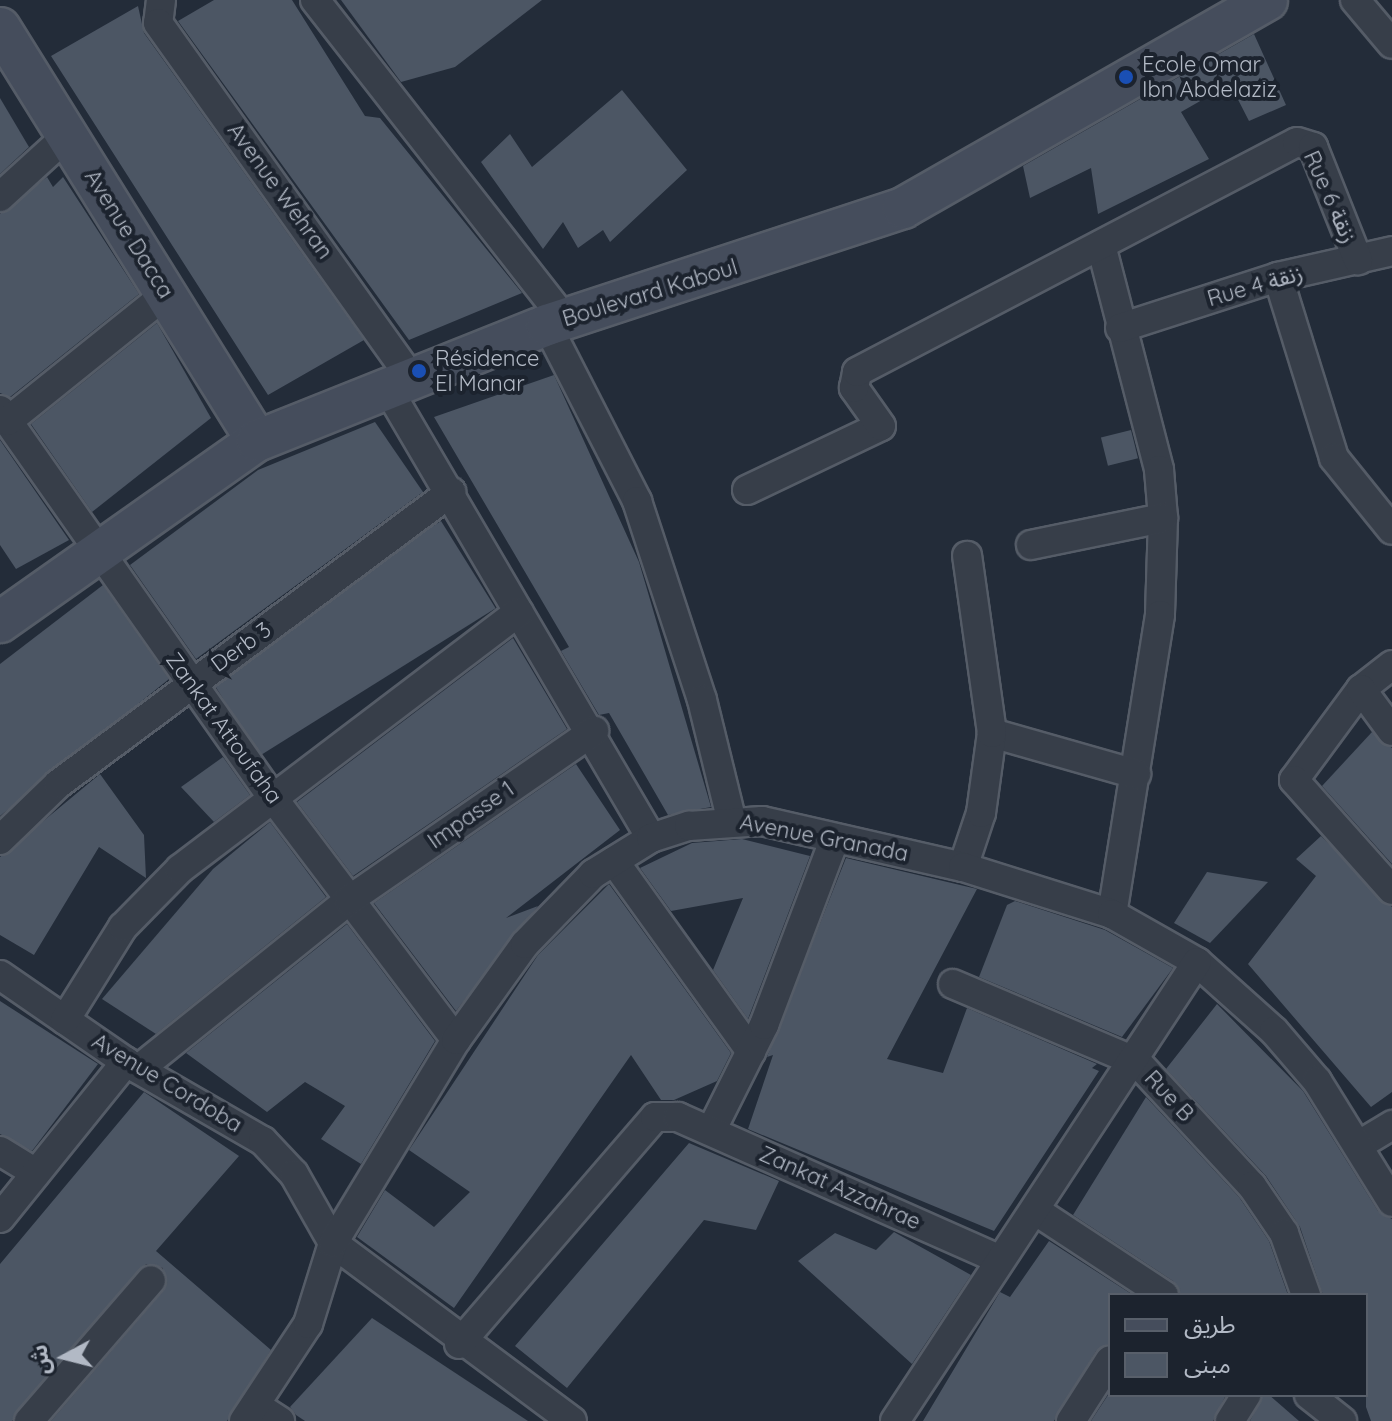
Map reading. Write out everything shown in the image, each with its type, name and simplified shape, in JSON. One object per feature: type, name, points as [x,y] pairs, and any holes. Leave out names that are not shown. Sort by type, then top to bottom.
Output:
[{"type":"street","points":[[315,0],[556,322],[637,501],[702,700],[731,818]]},
{"type":"street","name":"Boulevard Kaboul","points":[[0,622],[98,550],[257,441],[556,322],[903,208],[1267,0]]},
{"type":"street","points":[[1355,0],[1392,44]]},
{"type":"street","name":"Avenue Wehran","points":[[159,12],[354,292],[451,492],[519,612],[594,731],[651,838]]},
{"type":"street","name":"Avenue Dacca","points":[[1,30],[257,441]]},
{"type":"street","points":[[0,197],[68,135]]},
{"type":"street","name":"Rue 6 زنقة","points":[[1101,245],[1297,142],[1313,147],[1381,258]]},
{"type":"street","points":[[747,490],[881,426],[854,388],[857,372],[1101,245],[1159,470],[1163,518],[1160,615],[1112,914]]},
{"type":"street","name":"Rue 4 زنقة","points":[[1120,328],[1278,277],[1381,258]]},
{"type":"street","points":[[1278,277],[1334,458],[1392,530]]},
{"type":"street","points":[[4,415],[166,294]]},
{"type":"street","name":"Zankat Attoufaha","points":[[4,415],[273,798],[456,1040]]},
{"type":"street","name":"Derb 3","points":[[0,840],[58,784],[451,492]]},
{"type":"street","points":[[1031,545],[1163,518]]},
{"type":"street","points":[[963,867],[981,813],[992,733],[967,556]]},
{"type":"street","points":[[65,1020],[151,896],[273,798],[519,612]]},
{"type":"street","points":[[1392,665],[1361,689],[1308,755],[1294,780],[1392,890]]},
{"type":"street","points":[[1361,689],[1392,731]]},
{"type":"street","name":"Impasse 1","points":[[0,1218],[132,1065],[349,900],[594,731]]},
{"type":"street","points":[[992,733],[1136,774]]},
{"type":"street","name":"Avenue Granada","points":[[250,1413],[308,1324],[333,1243],[456,1040],[554,909],[614,861],[651,838],[731,818],[963,867],[1112,914],[1197,962],[1274,1031],[1359,1145],[1392,1202]]},
{"type":"street","points":[[711,1131],[751,1052],[835,838]]},
{"type":"street","points":[[614,861],[751,1052]]},
{"type":"street","points":[[895,1421],[1000,1260],[1137,1062],[1197,962]]},
{"type":"street","name":"Avenue Cordoba","points":[[0,975],[132,1065],[263,1141],[294,1174],[333,1243],[459,1344],[572,1421]]},
{"type":"street","name":"Rue B","points":[[953,984],[1137,1062],[1252,1186],[1284,1233],[1305,1293]]},
{"type":"street","name":"Zankat Azzahrae","points":[[459,1344],[644,1121],[678,1117],[1000,1260]]},
{"type":"street","points":[[1359,1145],[1392,1125]]},
{"type":"street","points":[[0,1151],[36,1173]]},
{"type":"street","points":[[1036,1211],[1157,1293]]},
{"type":"street","points":[[29,1421],[151,1280]]},
{"type":"street","points":[[1071,1421],[1108,1363]]},
{"type":"street","points":[[1230,1421],[1245,1397]]},
{"type":"street","points":[[1313,1397],[1336,1410]]},
{"type":"street","points":[[250,1413],[280,1421]]},
{"type":"building","points":[[214,0],[292,0],[365,116],[380,118],[522,293],[409,340],[178,21]]},
{"type":"building","points":[[341,0],[542,0],[455,67],[401,82]]},
{"type":"building","points":[[138,6],[144,33],[364,340],[268,395],[51,56]]},
{"type":"building","points":[[1254,34],[1286,105],[1249,121],[1230,84],[1181,112],[1209,159],[1098,214],[1091,168],[1030,198],[1023,166]]},
{"type":"building","points":[[622,90],[687,170],[610,242],[603,230],[578,248],[563,222],[543,249],[481,162],[510,134],[532,167]]},
{"type":"building","points":[[0,98],[29,147],[0,174]]},
{"type":"building","points":[[47,177],[53,187],[63,177],[139,294],[10,397],[0,393],[0,214]]},
{"type":"building","points":[[157,323],[211,418],[92,512],[31,424]]},
{"type":"building","points":[[554,375],[639,562],[711,807],[668,815],[609,713],[599,715],[561,651],[569,647],[434,417]]},
{"type":"building","points":[[375,422],[423,492],[196,659],[130,565],[258,470]]},
{"type":"building","points":[[1131,430],[1138,458],[1108,466],[1101,437]]},
{"type":"building","points":[[0,440],[69,540],[16,569],[0,545]]},
{"type":"building","points":[[441,521],[496,608],[259,756],[204,669]]},
{"type":"building","points":[[103,585],[169,679],[0,816],[0,664]]},
{"type":"building","points":[[513,638],[567,729],[353,876],[297,802]]},
{"type":"building","points":[[1372,732],[1392,748],[1392,864],[1322,786]]},
{"type":"building","points":[[223,757],[250,795],[214,822],[181,787]]},
{"type":"building","points":[[576,764],[620,830],[506,918],[538,906],[456,1011],[374,903]]},
{"type":"building","points":[[100,774],[144,835],[146,878],[99,847],[34,955],[0,935],[0,857]]},
{"type":"building","points":[[270,822],[326,897],[156,1034],[102,999],[213,869]]},
{"type":"building","points":[[1321,836],[1392,907],[1392,1092],[1371,1107],[1248,964],[1316,876],[1296,859]]},
{"type":"building","points":[[742,839],[810,856],[748,1019],[713,970],[743,898],[671,911],[640,868],[692,843]]},
{"type":"building","points":[[846,858],[977,889],[887,1059],[943,1073],[967,1008],[1097,1064],[1092,1068],[1099,1071],[994,1231],[748,1129],[773,1055],[767,1057]]},
{"type":"building","points":[[1207,872],[1268,882],[1210,943],[1174,923]]},
{"type":"building","points":[[609,884],[731,1053],[717,1081],[674,1100],[661,1100],[631,1055],[454,1308],[357,1237],[385,1190],[434,1227],[470,1192],[409,1150],[538,955]]},
{"type":"building","points":[[1015,901],[1105,930],[1173,968],[1122,1037],[979,977],[1007,905]]},
{"type":"building","points":[[347,924],[435,1041],[361,1164],[321,1139],[345,1106],[305,1082],[267,1112],[186,1053]]},
{"type":"building","points":[[0,1001],[98,1064],[32,1151],[0,1134]]},
{"type":"building","points":[[1217,1004],[1303,1091],[1378,1211],[1392,1219],[1392,1421],[1371,1421],[1366,1407],[1368,1293],[1322,1293],[1300,1227],[1266,1176],[1166,1069]]},
{"type":"building","points":[[144,1092],[239,1156],[156,1251],[271,1350],[227,1421],[51,1421],[164,1290],[163,1268],[146,1264],[12,1421],[0,1421],[0,1264]]},
{"type":"building","points":[[1146,1097],[1239,1197],[1269,1241],[1287,1293],[1180,1293],[1173,1281],[1073,1215]]},
{"type":"building","points":[[689,1143],[779,1181],[756,1230],[704,1220],[567,1388],[515,1346]]},
{"type":"building","points":[[894,1232],[971,1275],[912,1364],[798,1261],[835,1233],[876,1250]]},
{"type":"building","points":[[1049,1241],[1130,1293],[1108,1293],[1108,1344],[1096,1351],[1054,1421],[923,1421],[1000,1292],[1010,1297]]},
{"type":"building","points":[[372,1318],[528,1421],[305,1421],[296,1415],[290,1407]]},
{"type":"building","points":[[1108,1395],[1225,1397],[1213,1421],[1091,1421]]},
{"type":"building","points":[[1262,1397],[1271,1397],[1299,1421],[1250,1421]]},
{"type":"place","name":"Ecole Omar Ibn Abdelaziz","points":[[1126,77]]},
{"type":"place","name":"Résidence El Manar","points":[[419,371]]}]
